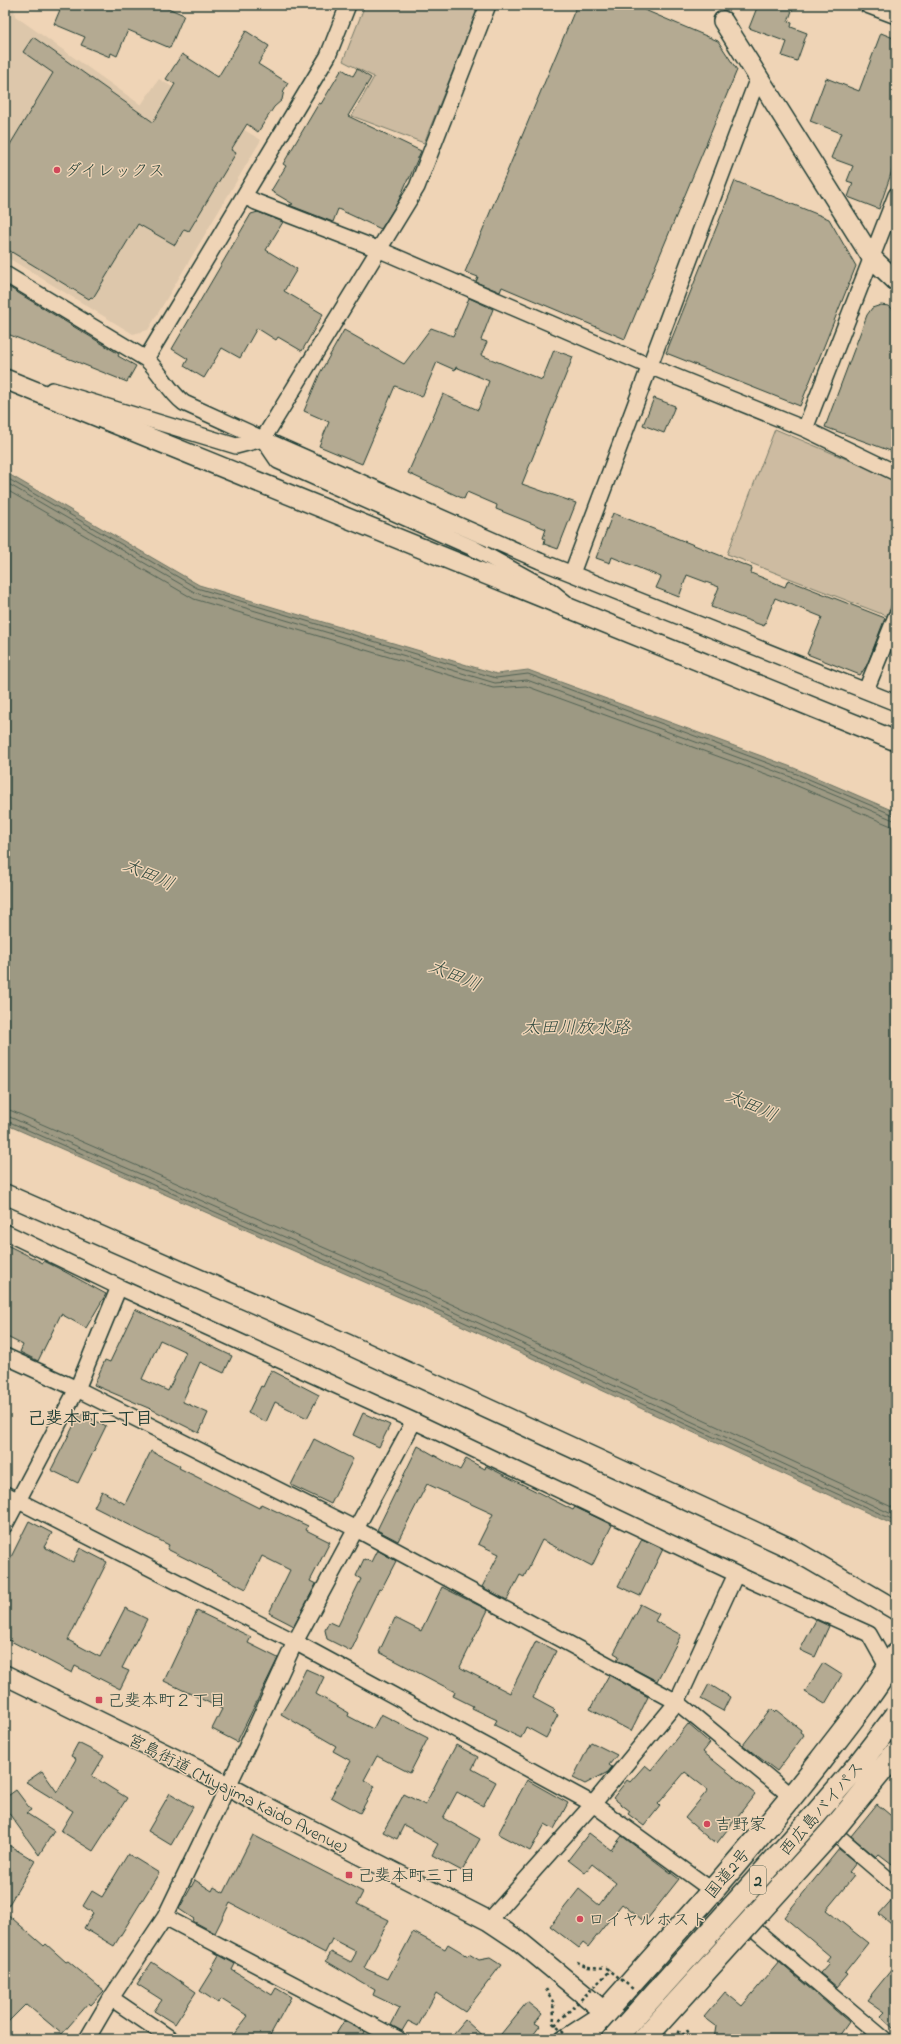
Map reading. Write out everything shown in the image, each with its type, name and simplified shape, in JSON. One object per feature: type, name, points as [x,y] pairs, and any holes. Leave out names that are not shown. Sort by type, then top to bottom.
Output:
[{"type":"highway","name":"国道2号","points":[[583,2039],[792,1797],[892,1662]]},
{"type":"highway","name":"国道2号","points":[[660,2039],[734,1912],[818,1819],[896,1725]]},
{"type":"highway","name":"西広島バイパス","points":[[614,2039],[859,1764],[896,1725]]},
{"type":"highway","name":"西広島バイパス","points":[[644,2039],[827,1836],[896,1753]]},
{"type":"highway","points":[[605,2012],[637,2039]]},
{"type":"street","points":[[146,359],[328,56],[348,5]]},
{"type":"street","points":[[5,378],[91,401],[236,446],[263,440],[417,187],[488,5]]},
{"type":"street","points":[[867,5],[896,16]]},
{"type":"street","points":[[724,20],[872,258],[896,281]]},
{"type":"street","points":[[572,573],[758,75]]},
{"type":"street","points":[[805,429],[896,195]]},
{"type":"street","points":[[244,196],[380,250],[649,366],[805,429],[896,473]]},
{"type":"street","points":[[5,274],[146,359],[155,367],[173,393],[184,403],[263,440],[540,561],[896,703]]},
{"type":"street","points":[[5,378],[896,741]]},
{"type":"street","points":[[263,440],[278,461],[473,548],[551,591],[574,609]]},
{"type":"street","points":[[422,525],[462,563]]},
{"type":"street","points":[[866,690],[896,616]]},
{"type":"street","points":[[5,1194],[347,1344],[756,1532],[790,1548],[896,1610]]},
{"type":"street","points":[[5,1232],[119,1287],[414,1421],[736,1574],[869,1634],[892,1662]]},
{"type":"street","points":[[5,1525],[77,1389],[119,1287]]},
{"type":"street","points":[[5,1356],[77,1389],[356,1528],[677,1702],[792,1797]]},
{"type":"street","points":[[87,2039],[111,1998],[165,1917],[295,1642],[414,1421]]},
{"type":"street","points":[[5,1494],[295,1642],[593,1804],[712,1891]]},
{"type":"street","points":[[489,1921],[593,1804],[677,1702],[736,1574]]},
{"type":"street","name":"宮島街道 (Miyajima Kaido Avenue)","points":[[5,1675],[227,1786],[489,1921],[519,1941],[605,2012]]},
{"type":"street","points":[[818,1819],[896,1886]]},
{"type":"street","points":[[734,1912],[884,2039]]},
{"type":"street","points":[[165,1917],[398,2039]]},
{"type":"street","points":[[111,1998],[171,2039]]},
{"type":"street","points":[[562,2039],[605,2012]]},
{"type":"path","points":[[577,1962],[588,1967],[607,1968]]},
{"type":"path","points":[[555,2025],[611,1970]]},
{"type":"path","points":[[546,1989],[553,2002],[553,2023],[570,2039]]},
{"type":"path","points":[[687,2030],[692,2039]]},
{"type":"path","points":[[676,2039],[681,2031],[686,2039]]},
{"type":"shaded area","points":[[365,5],[477,5],[478,8],[424,143],[352,116],[374,77],[343,61]]},
{"type":"shaded area","points":[[14,6],[15,16],[141,105],[159,79],[261,140],[148,330],[133,334],[5,256],[5,18]]},
{"type":"shaded area","points":[[775,429],[896,480],[896,592],[887,616],[727,554]]},
{"type":"water","name":"太田川放水路","points":[[5,472],[199,585],[497,674],[528,670],[794,768],[896,812],[896,1526],[417,1305],[5,1124]]},
{"type":"building","points":[[62,5],[161,5],[184,15],[170,48],[128,30],[117,56],[111,53],[110,57],[81,45],[85,37],[54,24]]},
{"type":"building","points":[[577,5],[633,5],[718,41],[737,70],[625,339],[502,287],[500,292],[476,282],[478,277],[465,272]]},
{"type":"building","points":[[758,5],[794,5],[788,22],[792,23],[791,27],[807,33],[797,61],[782,56],[787,42],[749,28]]},
{"type":"building","points":[[246,31],[269,46],[258,64],[288,83],[284,90],[282,100],[274,107],[258,132],[247,124],[231,150],[236,153],[189,231],[184,229],[175,245],[138,224],[93,298],[91,297],[89,299],[5,248],[5,153],[53,73],[23,52],[33,37],[153,122],[175,84],[166,79],[182,54],[218,77]]},
{"type":"building","points":[[881,33],[896,39],[896,159],[879,209],[848,197],[853,183],[847,181],[853,166],[831,158],[841,133],[810,121],[826,78],[859,91]]},
{"type":"building","points":[[342,69],[353,76],[357,69],[371,78],[348,116],[421,151],[398,202],[381,229],[338,209],[333,222],[289,205],[293,204],[271,191],[286,166],[283,164],[319,103],[321,104]]},
{"type":"building","points":[[735,181],[829,219],[856,266],[800,406],[666,353]]},
{"type":"building","points":[[258,212],[283,222],[266,250],[297,269],[284,291],[323,314],[302,351],[278,337],[276,340],[257,328],[240,358],[222,348],[204,378],[184,366],[188,359],[172,349],[251,214]]},
{"type":"building","points":[[5,285],[119,354],[118,356],[136,366],[127,382],[5,333]]},
{"type":"building","points":[[469,298],[493,309],[481,340],[487,342],[481,355],[542,380],[554,350],[573,357],[522,484],[576,503],[558,549],[544,544],[545,539],[543,538],[546,529],[496,509],[497,505],[467,492],[464,499],[408,473],[443,394],[478,410],[489,381],[456,367],[455,370],[437,362],[422,397],[395,386],[362,464],[319,446],[329,422],[304,411],[320,373],[344,330],[404,364],[431,328],[453,336]]},
{"type":"building","points":[[881,305],[889,306],[896,312],[896,453],[825,427],[867,315],[872,308]]},
{"type":"building","points":[[654,398],[675,406],[664,433],[643,425]]},
{"type":"building","points":[[613,513],[752,568],[751,573],[785,587],[788,580],[885,618],[867,665],[860,675],[807,654],[822,617],[775,598],[764,626],[711,607],[719,587],[687,575],[679,597],[656,588],[661,577],[612,557],[610,563],[596,558]]},
{"type":"building","points":[[5,1244],[43,1263],[44,1261],[106,1294],[86,1328],[61,1314],[38,1361],[20,1352],[23,1345],[5,1336]]},
{"type":"building","points":[[135,1309],[232,1356],[224,1373],[200,1362],[184,1398],[183,1402],[208,1413],[199,1433],[153,1410],[94,1385],[105,1360],[110,1362]],"holes":[[[160,1340],[186,1352],[168,1391],[142,1379]]]},
{"type":"building","points":[[271,1370],[319,1395],[307,1418],[275,1402],[266,1422],[248,1413],[261,1386],[263,1387]]},
{"type":"building","points":[[80,1413],[106,1426],[78,1483],[51,1470]]},
{"type":"building","points":[[363,1413],[390,1425],[379,1447],[353,1435]]},
{"type":"building","points":[[314,1439],[353,1459],[331,1504],[291,1485]]},
{"type":"building","points":[[418,1446],[460,1470],[466,1459],[485,1469],[486,1466],[573,1510],[575,1507],[612,1525],[592,1566],[542,1540],[524,1577],[520,1575],[507,1600],[482,1587],[499,1554],[478,1544],[493,1514],[427,1484],[398,1541],[377,1530]]},
{"type":"building","points":[[151,1451],[180,1466],[179,1468],[259,1508],[261,1504],[308,1526],[306,1530],[330,1542],[310,1581],[316,1584],[294,1626],[269,1613],[290,1570],[262,1556],[246,1589],[167,1549],[169,1545],[94,1507],[102,1491],[125,1504]]},
{"type":"building","points":[[29,1521],[52,1533],[44,1547],[73,1562],[80,1548],[107,1562],[68,1640],[100,1657],[125,1608],[147,1619],[122,1668],[129,1671],[120,1689],[75,1666],[72,1673],[5,1638],[5,1569]]},
{"type":"building","points":[[642,1539],[663,1549],[640,1596],[618,1586]]},
{"type":"building","points":[[377,1550],[396,1561],[381,1590],[379,1589],[356,1635],[358,1636],[351,1651],[327,1639],[325,1630],[329,1622],[338,1626],[361,1579],[356,1576],[364,1559],[371,1562]]},
{"type":"building","points":[[442,1587],[488,1610],[460,1667],[461,1668],[510,1693],[536,1641],[556,1651],[533,1698],[555,1710],[553,1712],[558,1715],[546,1738],[526,1727],[521,1738],[494,1725],[497,1720],[472,1708],[473,1706],[453,1696],[455,1692],[379,1652],[395,1618],[421,1631]]},
{"type":"building","points":[[640,1604],[659,1614],[655,1621],[681,1635],[657,1681],[617,1660],[619,1656],[614,1653]]},
{"type":"building","points":[[197,1611],[251,1637],[248,1643],[278,1658],[237,1742],[212,1729],[222,1709],[164,1681]]},
{"type":"building","points":[[816,1620],[829,1626],[815,1657],[800,1650]]},
{"type":"building","points":[[823,1663],[842,1675],[825,1704],[805,1692]]},
{"type":"building","points":[[306,1669],[324,1677],[316,1694],[349,1713],[348,1716],[373,1729],[381,1714],[428,1738],[410,1773],[377,1756],[364,1780],[375,1786],[360,1813],[331,1797],[351,1761],[333,1751],[336,1746],[281,1714]]},
{"type":"building","points":[[609,1675],[648,1697],[631,1731],[590,1709]]},
{"type":"building","points":[[709,1684],[730,1697],[723,1711],[701,1699]]},
{"type":"building","points":[[771,1709],[774,1712],[776,1710],[801,1730],[800,1732],[804,1735],[777,1771],[743,1745]]},
{"type":"building","points":[[688,1724],[710,1743],[703,1752],[755,1794],[717,1843],[715,1841],[714,1843],[685,1818],[708,1790],[685,1772],[658,1804],[660,1806],[644,1826],[628,1814],[630,1811],[613,1798],[627,1780],[630,1782],[645,1765],[651,1770]]},
{"type":"building","points":[[591,1742],[617,1755],[609,1765],[612,1767],[608,1772],[585,1784],[573,1778]]},
{"type":"building","points":[[78,1743],[104,1756],[92,1776],[127,1798],[93,1851],[61,1831],[73,1811],[26,1782],[42,1771],[57,1792],[76,1759],[71,1756]]},
{"type":"building","points":[[456,1745],[478,1757],[472,1769],[496,1782],[483,1806],[457,1792],[443,1818],[480,1839],[462,1871],[432,1855],[438,1844],[404,1825],[397,1839],[383,1832],[404,1794],[425,1805]]},
{"type":"building","points":[[527,1780],[568,1803],[554,1829],[545,1824],[530,1851],[498,1834]]},
{"type":"building","points":[[16,1790],[31,1810],[26,1813],[54,1831],[39,1855],[5,1808],[5,1798]]},
{"type":"building","points":[[170,1793],[193,1807],[171,1845],[148,1831]]},
{"type":"building","points":[[877,1804],[896,1820],[896,1867],[879,1854],[876,1857],[851,1836]]},
{"type":"building","points":[[589,1833],[611,1850],[622,1836],[679,1879],[645,1922],[622,1904],[588,1947],[583,1943],[579,1948],[550,1926],[579,1889],[599,1905],[616,1883],[592,1864],[585,1873],[568,1860]]},
{"type":"building","points":[[253,1835],[363,1892],[357,1904],[389,1920],[364,1968],[388,1979],[413,1932],[445,1949],[448,1944],[468,1956],[469,1954],[479,1960],[490,1958],[501,1965],[465,2012],[436,1993],[418,2026],[408,2021],[402,2031],[391,2025],[400,2008],[373,1995],[375,1990],[326,1961],[331,1952],[351,1962],[356,1953],[355,1951],[332,1939],[325,1953],[230,1903],[215,1933],[193,1921],[194,1919],[179,1909],[195,1880],[212,1891],[214,1887],[224,1893]]},
{"type":"building","points":[[5,1843],[35,1861],[5,1911]]},
{"type":"building","points":[[839,1849],[856,1863],[849,1872],[854,1876],[826,1910],[868,1943],[845,1972],[848,1974],[837,1987],[820,1973],[829,1963],[826,1961],[830,1956],[784,1917]]},
{"type":"building","points":[[128,1854],[159,1873],[114,1946],[84,1928],[93,1913],[83,1906],[92,1891],[102,1897]]},
{"type":"building","points":[[896,1895],[896,1928],[879,1914]]},
{"type":"building","points":[[5,1912],[44,1946],[46,1944],[66,1962],[68,1961],[104,1991],[91,2005],[89,2003],[62,2034],[26,2004],[5,2025]]},
{"type":"building","points":[[219,1955],[235,1964],[232,1970],[272,1995],[276,1988],[291,1997],[268,2039],[230,2039],[248,2016],[221,1999],[218,2003],[200,1991],[213,1970],[211,1969]]},
{"type":"building","points":[[152,1962],[196,1992],[175,2024],[154,2011],[162,2000],[137,1984]]},
{"type":"building","points":[[779,1962],[849,2022],[837,2039],[714,2039],[716,2026],[704,2017],[725,1992],[742,2006]]},
{"type":"building","points":[[896,1964],[896,2031],[880,2016],[884,2012],[867,2000]]},
{"type":"building","points":[[527,2002],[542,2014],[535,2023],[540,2026],[530,2039],[497,2039]]},
{"type":"building","points":[[465,2020],[486,2039],[449,2039]]},
{"type":"building","points":[[344,2021],[365,2032],[361,2039],[333,2039]]},
{"type":"place","name":"ダイレックス","points":[[57,170]]},
{"type":"place","name":"己斐本町２丁目","points":[[99,1700]]},
{"type":"place","name":"吉野家","points":[[707,1824]]},
{"type":"place","name":"己斐本町三丁目","points":[[349,1875]]},
{"type":"place","name":"ロイヤルホスト","points":[[580,1919]]},
{"type":"district","name":"己斐本町二丁目","points":[[90,1418]]},
{"type":"water label","name":"太田川","points":[[149,874]]},
{"type":"water label","name":"太田川","points":[[455,975]]},
{"type":"water label","name":"太田川","points":[[752,1105]]}]
